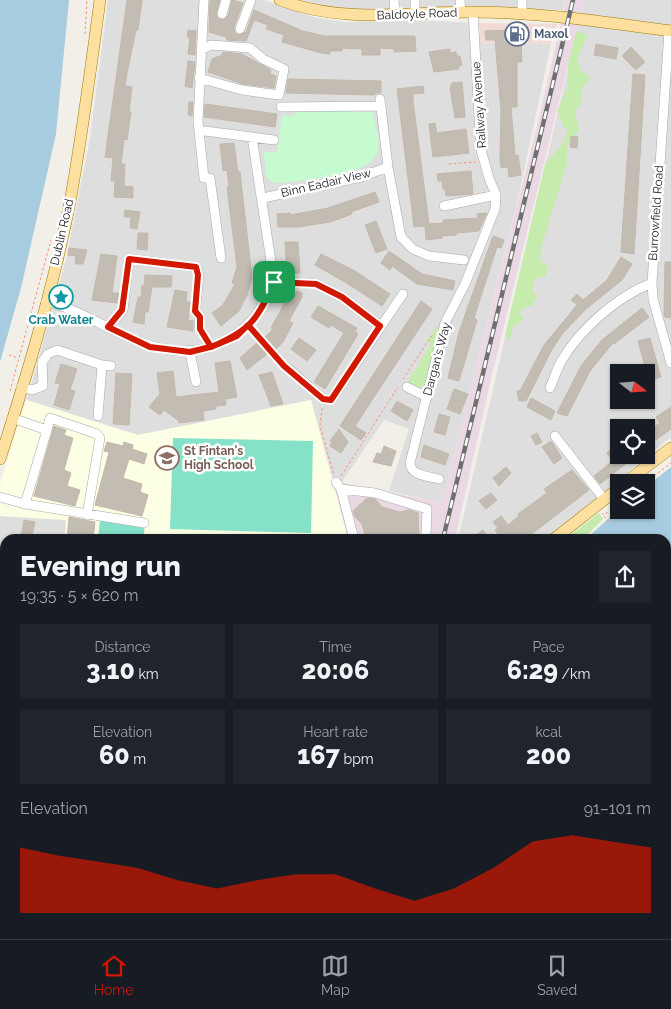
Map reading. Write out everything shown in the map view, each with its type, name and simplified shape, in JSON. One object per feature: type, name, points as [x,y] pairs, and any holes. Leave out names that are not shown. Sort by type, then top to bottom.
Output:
[{"type":"main road","name":"Dublin Road","points":[[0,458],[46,301],[69,204],[80,147],[100,0]]},
{"type":"main road","name":"Baldoyle Road","points":[[280,0],[302,8],[338,15],[415,13],[464,8],[556,16],[670,31]]},
{"type":"main road","points":[[637,474],[671,448]]},
{"type":"main road","points":[[560,534],[610,495]]},
{"type":"street","points":[[204,0],[200,50],[198,122],[204,178],[210,178],[221,258]]},
{"type":"street","points":[[222,14],[226,0]]},
{"type":"street","points":[[240,29],[251,0]]},
{"type":"street","points":[[394,0],[396,14]]},
{"type":"street","points":[[414,0],[415,13]]},
{"type":"street","points":[[522,0],[522,14]]},
{"type":"street","name":"Railway Avenue","points":[[464,8],[481,150],[496,195]]},
{"type":"street","name":"Burrowfield Road","points":[[670,31],[652,283],[653,299],[671,363]]},
{"type":"street","points":[[200,50],[212,46],[250,48],[263,59],[284,69],[278,95],[242,90],[200,78]]},
{"type":"street","name":"Binn Eadair View","points":[[281,107],[381,103],[388,167],[401,237],[413,249],[429,256],[464,260]]},
{"type":"street","points":[[205,131],[274,140]]},
{"type":"street","name":"Binn Eadair View","points":[[252,138],[263,198],[274,282]]},
{"type":"street","name":"Binn Eadair View","points":[[263,198],[361,177],[388,167]]},
{"type":"street","points":[[444,206],[496,195]]},
{"type":"street","name":"Dargan's Way","points":[[439,479],[415,473],[410,469],[410,463],[445,323],[465,284],[495,209],[496,195]]},
{"type":"street","points":[[108,327],[122,310],[129,259],[196,267],[198,275],[195,311],[200,317],[199,326]]},
{"type":"street","points":[[46,301],[70,308],[150,347],[190,352],[237,336],[267,300],[274,282],[316,284],[342,297],[380,326]]},
{"type":"street","points":[[550,388],[562,359],[599,315],[630,292],[652,283]]},
{"type":"street","points":[[289,369],[323,399],[327,400],[335,397],[380,326],[403,294]]},
{"type":"street","points":[[21,387],[32,390],[44,386],[42,362],[48,354],[57,350],[106,365],[98,416]]},
{"type":"street","points":[[190,352],[196,382]]},
{"type":"street","points":[[407,387],[427,396]]},
{"type":"street","points":[[12,418],[47,430]]},
{"type":"street","points":[[25,504],[50,418],[97,434],[100,438],[87,514]]},
{"type":"street","points":[[555,436],[604,499]]},
{"type":"street","points":[[352,534],[338,486],[376,493],[427,509],[426,534]]},
{"type":"street","points":[[0,497],[25,504],[144,523]]},
{"type":"path","points":[[84,37],[87,0]]},
{"type":"path","points":[[449,164],[484,162]]},
{"type":"path","points":[[10,393],[53,233]]},
{"type":"path","points":[[248,325],[289,369]]},
{"type":"path","points":[[338,486],[434,333]]},
{"type":"path","points":[[9,355],[19,358]]},
{"type":"path","points":[[323,399],[320,426],[338,486]]},
{"type":"path","points":[[655,475],[671,463]]},
{"type":"path","points":[[604,515],[608,522]]},
{"type":"shaded area","points":[[108,0],[264,0],[316,18],[345,22],[407,20],[479,23],[480,43],[551,44],[516,208],[442,503],[389,491],[409,429],[384,420],[342,482],[333,481],[311,400],[138,435],[27,400],[66,259],[90,139]]},
{"type":"shaded area","points":[[303,0],[566,0],[563,10],[490,8],[336,10]]},
{"type":"shaded area","points":[[566,0],[584,0],[491,379],[456,534],[347,534],[333,481],[442,503],[538,122]]},
{"type":"shaded area","points":[[584,0],[671,0],[671,437],[655,450],[655,419],[610,419],[610,464],[638,464],[626,474],[610,474],[610,487],[552,534],[459,534]]},
{"type":"shaded area","name":"Maxol","points":[[479,23],[557,24],[551,44],[480,43]]},
{"type":"shaded area","name":"St Fintan's High School","points":[[26,400],[138,435],[311,400],[347,534],[65,534],[66,520],[0,516],[0,484]]},
{"type":"shaded area","points":[[0,516],[66,520],[65,534],[0,534]]},
{"type":"green space","points":[[576,31],[588,35],[577,59],[582,73],[588,74],[589,80],[582,88],[582,101],[575,112],[579,130],[575,136],[571,136],[567,147],[567,164],[541,248],[540,262],[548,264],[545,277],[539,277],[533,282],[533,291],[537,297],[532,306],[527,306],[519,312],[523,319],[518,325],[514,325],[510,340],[505,336],[545,164],[565,139],[567,128],[564,128],[557,111],[568,87],[568,65]]},
{"type":"green space","points":[[298,110],[373,112],[378,136],[378,150],[373,159],[351,172],[335,176],[280,183],[272,182],[266,177],[264,152],[277,152],[282,115],[293,116]]},
{"type":"green space","points":[[438,325],[439,338],[425,386],[416,389],[406,385],[431,344],[427,341]]},
{"type":"green space","points":[[173,438],[313,441],[311,533],[170,529]]},
{"type":"green space","points":[[599,513],[603,519],[588,534],[572,534]]},
{"type":"green space","points":[[100,520],[145,525],[144,534],[99,534]]},
{"type":"water","points":[[0,0],[69,0],[56,134],[21,288],[0,362]]},
{"type":"water","points":[[671,467],[671,534],[592,534],[610,517],[610,519],[655,519],[655,480]]},
{"type":"building","points":[[127,0],[142,0],[138,30],[136,30],[125,86],[132,87],[129,111],[131,112],[127,140],[124,139],[121,164],[125,164],[124,186],[133,187],[133,198],[114,197],[115,181],[111,181],[113,158],[105,157]]},
{"type":"building","points":[[210,0],[220,0],[216,15],[221,20],[228,16],[232,0],[243,3],[234,27],[235,33],[238,35],[246,32],[254,10],[303,31],[324,36],[415,36],[416,51],[394,52],[394,49],[380,48],[380,55],[362,55],[362,49],[342,48],[342,51],[330,51],[330,54],[321,53],[282,42],[284,35],[266,29],[268,25],[254,20],[246,41],[227,40],[226,37],[209,32]]},
{"type":"building","points":[[512,26],[525,26],[525,42],[521,42],[522,62],[517,62],[517,107],[511,107],[515,156],[518,155],[521,175],[509,177],[508,167],[501,168],[501,110],[495,40],[486,40],[485,31],[512,30]]},
{"type":"building","points":[[188,30],[196,31],[195,55],[188,54],[190,38],[187,37]]},
{"type":"building","points":[[596,44],[618,48],[616,59],[594,55]]},
{"type":"building","points":[[631,47],[645,62],[636,70],[622,56]]},
{"type":"building","points":[[450,49],[450,53],[456,52],[457,56],[460,56],[462,65],[458,66],[459,69],[434,72],[429,52]]},
{"type":"building","points":[[223,52],[242,54],[271,70],[270,74],[276,76],[274,88],[243,84],[208,72],[212,59],[222,55]]},
{"type":"building","points":[[188,61],[195,62],[192,88],[185,86]]},
{"type":"building","points":[[633,74],[645,75],[634,254],[621,252]]},
{"type":"building","points":[[288,79],[381,81],[381,93],[375,93],[375,95],[286,93]]},
{"type":"building","points":[[462,82],[465,117],[455,118],[450,88],[452,83]]},
{"type":"building","points":[[423,86],[424,93],[413,94],[413,101],[429,224],[443,223],[443,220],[478,218],[477,214],[487,213],[479,230],[478,221],[479,231],[457,233],[456,235],[426,240],[425,226],[414,227],[397,89]]},
{"type":"building","points":[[189,102],[193,102],[192,116],[188,115]]},
{"type":"building","points":[[205,104],[277,114],[275,127],[204,117]]},
{"type":"building","points":[[435,123],[437,133],[466,129],[469,153],[433,157],[429,124]]},
{"type":"building","points":[[571,136],[578,137],[577,148],[570,147]]},
{"type":"building","points":[[234,143],[238,172],[240,172],[252,277],[247,295],[239,311],[221,326],[212,313],[222,306],[235,284],[232,283],[237,267],[227,187],[229,187],[227,170],[223,171],[220,144]]},
{"type":"building","points":[[471,171],[473,194],[446,196],[442,181],[438,181],[437,174]]},
{"type":"building","points":[[375,192],[379,202],[330,222],[298,227],[278,227],[277,214],[290,213],[290,215],[328,208]]},
{"type":"building","points":[[125,210],[140,212],[137,229],[130,228],[131,217],[124,217]]},
{"type":"building","points":[[376,221],[387,249],[376,253],[365,225]]},
{"type":"building","points":[[138,233],[148,233],[147,250],[137,249]]},
{"type":"building","points":[[493,236],[504,240],[501,248],[497,247],[474,318],[477,320],[459,381],[448,378],[459,332]]},
{"type":"building","points":[[285,242],[298,242],[300,273],[287,274]]},
{"type":"building","points":[[69,248],[87,250],[83,264],[75,264],[76,256],[68,255]]},
{"type":"building","points":[[389,251],[422,274],[455,281],[453,290],[417,284],[392,266],[390,270],[381,263]]},
{"type":"building","points":[[101,254],[117,256],[112,293],[119,293],[117,303],[92,300]]},
{"type":"building","points":[[321,254],[355,271],[390,294],[382,306],[315,265]]},
{"type":"building","points":[[621,257],[632,264],[622,280],[586,309],[563,333],[551,351],[526,401],[519,401],[517,391],[520,391],[544,345],[577,305],[571,300],[577,294],[583,300],[607,280]]},
{"type":"building","points":[[665,262],[671,262],[671,318],[665,317],[664,314]]},
{"type":"building","points":[[145,275],[172,276],[171,287],[152,287],[148,312],[145,312],[144,324],[133,322],[138,297],[141,297],[142,285],[144,286]]},
{"type":"building","points":[[175,290],[187,292],[186,302],[190,302],[188,320],[193,321],[193,331],[167,327]]},
{"type":"building","points":[[297,291],[302,293],[302,297],[289,321],[293,323],[283,342],[273,352],[272,350],[247,370],[240,358],[273,329],[271,328],[290,293],[295,295]]},
{"type":"building","points":[[421,301],[432,309],[355,426],[366,433],[361,440],[340,426]]},
{"type":"building","points":[[318,306],[357,328],[355,331],[358,334],[325,389],[314,382],[344,333],[331,325],[329,328],[311,317]]},
{"type":"building","points":[[642,308],[649,317],[613,343],[590,371],[567,416],[557,413],[581,366],[602,340]]},
{"type":"building","points":[[299,338],[316,350],[307,361],[291,349]]},
{"type":"building","points":[[650,338],[661,377],[655,379],[655,364],[644,364],[638,341]]},
{"type":"building","points":[[230,361],[237,397],[225,399],[226,405],[216,406],[216,409],[203,411],[204,420],[179,423],[179,421],[164,410],[160,415],[149,407],[160,394],[157,373],[173,371],[176,397],[219,392],[215,363]]},
{"type":"building","points":[[61,364],[77,369],[70,390],[75,391],[69,410],[54,405],[60,384],[55,383]]},
{"type":"building","points":[[272,372],[283,404],[271,406],[259,375]]},
{"type":"building","points":[[116,373],[132,374],[129,425],[113,424]]},
{"type":"building","points":[[454,389],[468,394],[460,414],[447,409]]},
{"type":"building","points":[[531,398],[555,411],[551,420],[527,407]]},
{"type":"building","points":[[397,401],[413,410],[407,421],[391,411]]},
{"type":"building","points":[[671,407],[671,429],[655,441],[655,427],[660,423],[656,417]]},
{"type":"building","points":[[439,414],[450,417],[445,435],[434,432]]},
{"type":"building","points":[[54,426],[66,430],[64,435],[73,438],[64,470],[71,473],[67,486],[80,490],[75,506],[34,496]]},
{"type":"building","points":[[339,429],[348,442],[341,453],[330,446],[332,443],[330,441]]},
{"type":"building","points":[[537,433],[542,442],[536,445],[531,436]]},
{"type":"building","points":[[551,441],[562,458],[554,464],[542,447]]},
{"type":"building","points":[[107,442],[123,446],[124,442],[133,445],[132,449],[147,454],[144,464],[129,459],[123,478],[142,484],[140,492],[148,495],[142,516],[95,505],[109,452],[104,451]]},
{"type":"building","points":[[424,445],[449,454],[445,465],[421,457]]},
{"type":"building","points":[[384,446],[396,451],[391,466],[373,462],[377,453],[381,454]]},
{"type":"building","points":[[610,463],[626,464],[610,474],[610,476],[600,484],[594,476]]},
{"type":"building","points":[[506,467],[511,473],[499,486],[493,478]]},
{"type":"building","points":[[572,470],[589,490],[532,534],[498,534],[495,530],[498,528],[493,522],[501,516],[508,525],[519,516],[518,514],[547,493],[544,489]]},
{"type":"building","points":[[491,493],[497,500],[486,509],[479,501]]},
{"type":"building","points":[[367,498],[375,499],[382,507],[400,512],[409,510],[418,513],[419,534],[365,534],[362,524],[355,517],[353,511]]},
{"type":"building","points":[[69,517],[95,522],[94,534],[67,534]]},
{"type":"building","points":[[24,520],[35,522],[32,534],[22,534]]},
{"type":"building","points":[[483,530],[486,534],[477,534]]},
{"type":"railway","points":[[444,534],[573,0]]},
{"type":"place","name":"Maxol","points":[[517,34]]},
{"type":"place","name":"Crab Water","points":[[61,297]]},
{"type":"place","name":"St Fintan's High School","points":[[167,458]]},
{"type":"route","points":[[274,282],[267,300],[254,320],[248,325],[237,336],[211,347],[200,329],[200,317],[195,311],[198,275],[196,267],[129,259],[122,310],[108,327],[150,347],[190,352],[211,347],[237,336],[248,325],[284,366],[323,399],[331,400],[335,397],[380,326],[342,297],[316,284],[274,282]]}]
